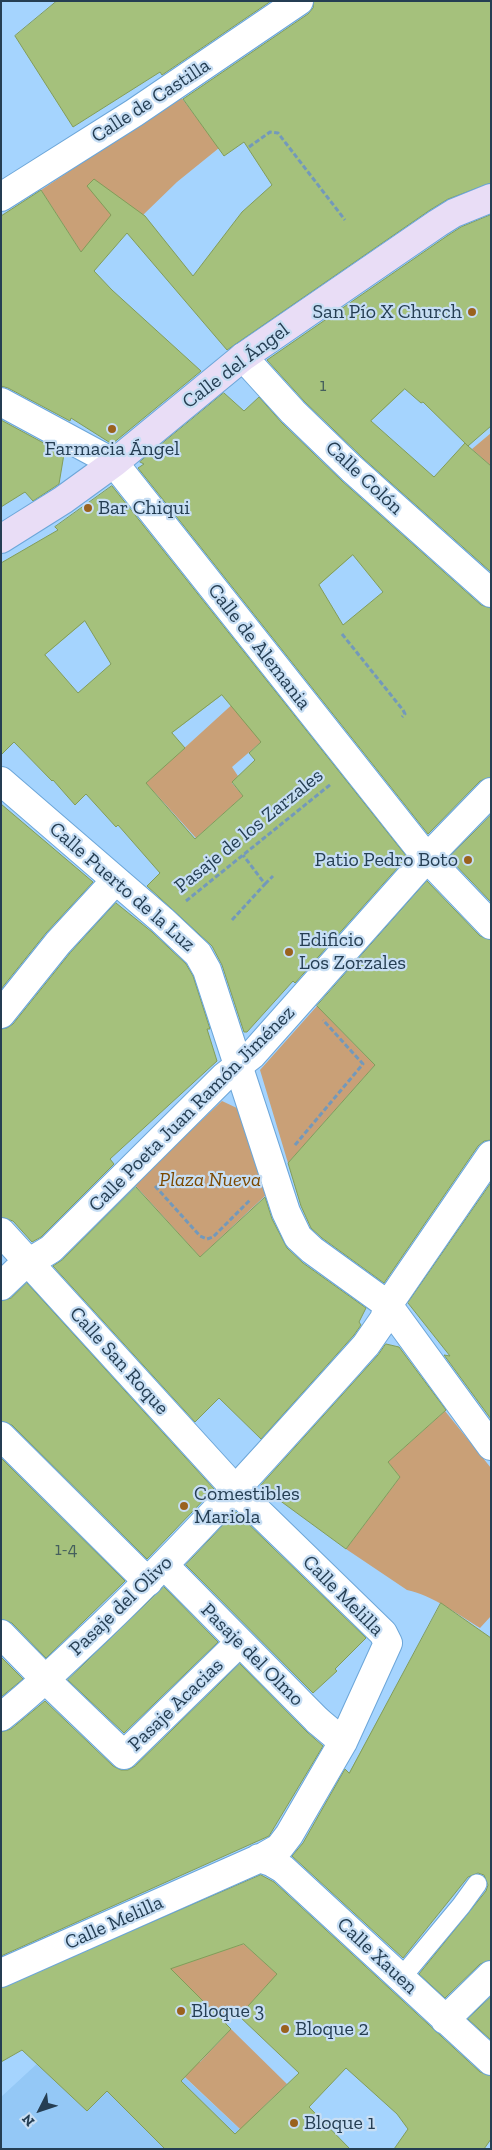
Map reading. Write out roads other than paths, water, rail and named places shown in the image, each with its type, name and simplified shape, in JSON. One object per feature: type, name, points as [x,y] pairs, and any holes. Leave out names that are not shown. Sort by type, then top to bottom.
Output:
[{"type":"main road","name":"Calle del Ángel","points":[[1,539],[63,500],[114,464],[243,357],[438,222],[454,213],[491,198]]},
{"type":"street","name":"Calle de Castilla","points":[[1,197],[134,113],[300,1]]},
{"type":"street","name":"Calle Colón","points":[[243,357],[293,412],[352,469],[491,593]]},
{"type":"street","name":"Calle de Alemania","points":[[1,402],[114,464],[427,858],[491,925]]},
{"type":"street","name":"Calle Puerto de la Luz","points":[[1,780],[162,920],[191,947],[203,962],[286,1212],[293,1228],[312,1250],[388,1305],[491,1446]]},
{"type":"street","name":"Calle Poeta Juan Ramón Jiménez","points":[[1,1286],[29,1262],[51,1249],[225,1076],[252,1055],[427,858],[491,792]]},
{"type":"street","points":[[1,1014],[58,943],[115,881]]},
{"type":"street","points":[[236,1490],[366,1345],[384,1319],[388,1305],[491,1156]]},
{"type":"street","name":"Calle San Roque","points":[[1,1232],[236,1490]]},
{"type":"street","name":"Pasaje del Olmo","points":[[1,1436],[156,1574],[240,1642],[318,1721],[343,1742]]},
{"type":"street","name":"Pasaje del Olivo","points":[[1,1717],[46,1680],[156,1574],[236,1490]]},
{"type":"street","name":"Calle Melilla","points":[[1,1973],[279,1848],[289,1835],[343,1742],[384,1656],[388,1643],[387,1639],[236,1490]]},
{"type":"street","points":[[1,1634],[46,1680]]},
{"type":"street","name":"Pasaje Acacias","points":[[46,1680],[124,1755],[240,1642]]},
{"type":"street","name":"Calle Xauen","points":[[259,1858],[283,1869],[491,2061]]},
{"type":"street","points":[[445,2020],[491,1975]]},
{"type":"lane","points":[[401,1978],[477,1884]]},
{"type":"place","name":"San Pío X Church","points":[[472,312]]},
{"type":"place","name":"Farmacia Ángel","points":[[112,429]]},
{"type":"place","name":"Bar Chiqui","points":[[88,508]]},
{"type":"place","name":"Patio Pedro Boto","points":[[468,860]]},
{"type":"place","name":"Edificio Los Zorzales","points":[[289,952]]},
{"type":"place","name":"Comestibles Mariola","points":[[184,1506]]},
{"type":"place","name":"Bloque 3","points":[[181,2011]]},
{"type":"place","name":"Bloque 2","points":[[285,2029]]},
{"type":"place","name":"Bloque 1","points":[[294,2123]]},
{"type":"park label","name":"Plaza Nueva","points":[[210,1180]]}]
